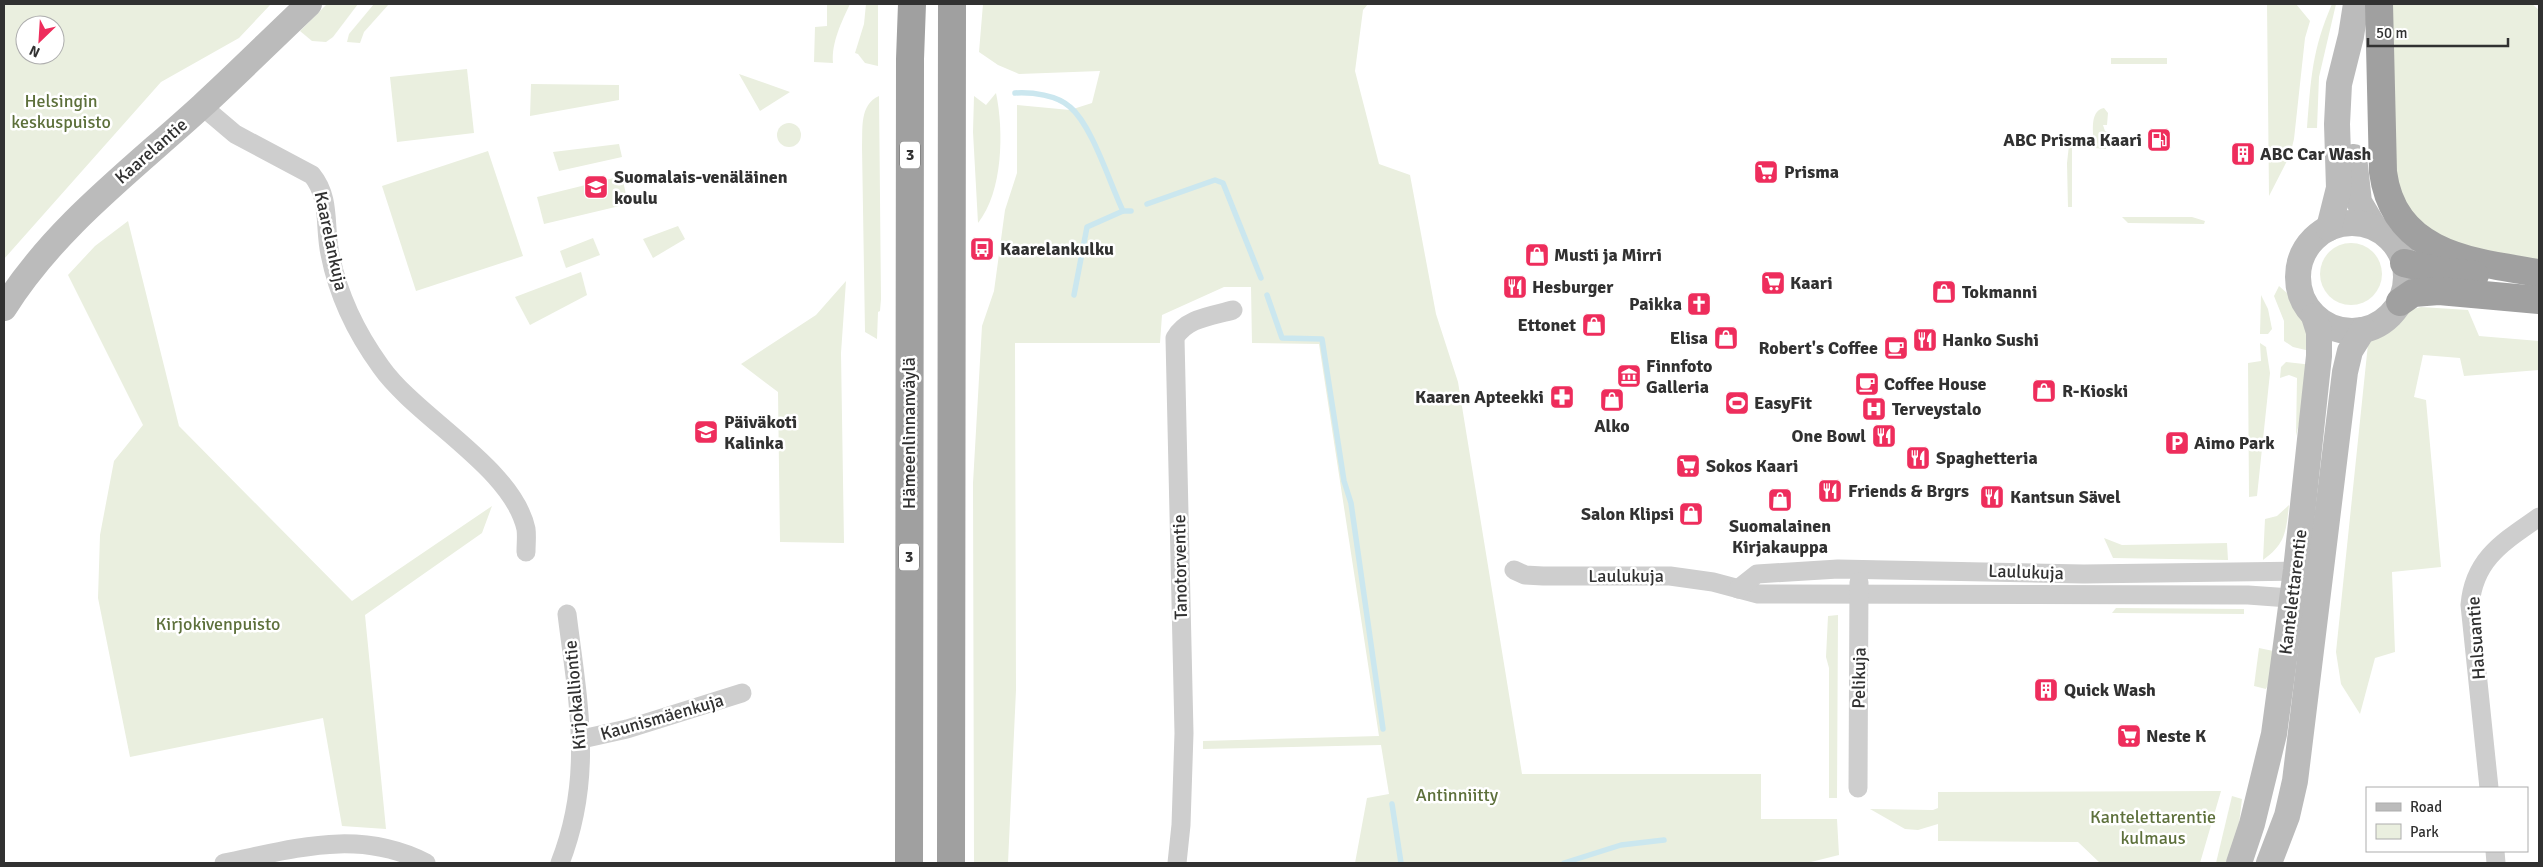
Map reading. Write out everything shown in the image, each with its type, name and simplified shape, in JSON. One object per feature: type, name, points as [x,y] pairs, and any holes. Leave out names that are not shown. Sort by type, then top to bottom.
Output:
[{"type":"highway","points":[[899,4],[910,59]]},
{"type":"highway","name":"Hämeenlinnanväylä","points":[[908,863],[910,59],[912,4]]},
{"type":"highway","points":[[950,863],[952,4]]},
{"type":"highway","points":[[953,49],[957,4]]},
{"type":"highway","points":[[2379,4],[2383,172],[2388,194],[2397,214],[2420,238],[2445,253],[2485,264],[2539,274]]},
{"type":"highway","points":[[2404,263],[2439,271],[2497,278],[2539,274]]},
{"type":"highway","points":[[2400,302],[2413,293],[2439,291],[2539,300]]},
{"type":"main road","name":"Kaarelantie","points":[[4,308],[34,266],[81,213],[202,106],[308,4]]},
{"type":"main road","points":[[2329,228],[2338,188],[2337,124],[2339,84],[2351,36],[2356,4]]},
{"type":"main road","points":[[2351,36],[2356,84],[2356,189],[2359,202],[2374,227],[2393,241],[2404,263],[2406,283],[2400,302],[2385,320],[2363,330],[2337,329],[2314,316],[2302,298],[2298,288],[2299,262],[2312,240],[2329,228],[2351,222],[2374,227]]},
{"type":"main road","name":"Kantelettarentie","points":[[2269,863],[2287,816],[2295,781],[2319,356],[2319,332],[2314,316]]},
{"type":"main road","name":"Kantelettarentie","points":[[2308,571],[2347,360],[2354,342],[2363,330]]},
{"type":"main road","name":"Kantelettarentie","points":[[2239,863],[2252,824],[2305,599]]},
{"type":"street","name":"Kaarelankuja","points":[[202,106],[235,134],[312,175],[320,185],[324,198],[329,253],[336,280],[360,336],[392,381],[480,463],[515,502],[526,529],[526,552]]},
{"type":"street","name":"Tanotorventie","points":[[1176,863],[1181,826],[1184,733],[1175,338],[1180,330],[1188,324],[1233,310]]},
{"type":"street","name":"Halsuantie","points":[[2489,787],[2470,604],[2471,591],[2482,565],[2498,546],[2539,517]]},
{"type":"street","name":"Laulukuja","points":[[1738,590],[1757,574],[1860,568],[2084,574],[2204,574],[2308,571]]},
{"type":"street","name":"Pelikuja","points":[[1858,788],[1860,568]]},
{"type":"street","name":"Laulukuja","points":[[1514,570],[1524,575],[1543,576],[1670,576],[1713,582],[1758,594],[2248,595],[2305,599]]},
{"type":"street","name":"Kirjokalliontie","points":[[560,863],[574,816],[580,781],[582,739],[567,614]]},
{"type":"street","name":"Kaunismäenkuja","points":[[582,739],[627,729],[742,693]]},
{"type":"street","points":[[224,863],[338,842],[400,852],[426,863]]},
{"type":"green space","name":"Helsingin keskuspuisto","points":[[4,4],[271,4],[239,38],[161,82],[4,259]]},
{"type":"green space","points":[[327,4],[358,4],[333,37],[326,42],[312,41],[300,31]]},
{"type":"green space","points":[[374,4],[389,4],[364,32],[360,43],[347,42],[349,34]]},
{"type":"green space","points":[[827,4],[850,4],[835,40],[833,63],[814,62],[815,27],[827,26]]},
{"type":"green space","points":[[866,4],[878,4],[878,66],[865,63],[855,53],[864,24]]},
{"type":"green space","name":"Antinniitty","points":[[983,4],[1368,4],[1363,10],[1355,71],[1379,164],[1410,175],[1436,314],[1458,382],[1522,774],[1761,774],[1761,819],[1837,819],[1839,855],[1807,863],[1355,863],[1367,798],[1389,794],[1381,745],[1203,749],[1203,741],[1379,736],[1319,344],[1252,343],[1251,287],[1224,287],[1162,315],[1160,343],[1015,343],[1016,690],[1008,863],[974,863],[973,483],[982,326],[994,291],[1005,210],[1017,173],[1017,105],[1070,110],[1092,103],[1100,71],[1019,74],[998,65],[979,52]]},
{"type":"green space","points":[[2267,4],[2296,4],[2310,21],[2305,38],[2294,139],[2290,155],[2269,196]]},
{"type":"green space","points":[[2332,4],[2336,4],[2319,77],[2317,128],[2307,128],[2311,79],[2316,50]]},
{"type":"green space","points":[[2390,4],[2532,4],[2539,10],[2539,263],[2499,259],[2426,232],[2407,209],[2391,164]]},
{"type":"green space","points":[[2111,58],[2167,58],[2167,64],[2111,64]]},
{"type":"green space","points":[[467,69],[474,133],[397,142],[390,77]]},
{"type":"green space","points":[[739,74],[790,92],[760,111]]},
{"type":"green space","points":[[531,84],[619,85],[619,100],[530,116]]},
{"type":"green space","points":[[996,93],[1000,125],[997,178],[986,210],[978,223],[973,132],[974,96],[986,105]]},
{"type":"green space","points":[[879,96],[881,299],[880,311],[878,312],[877,339],[865,332],[862,147],[865,111],[868,105]]},
{"type":"green space","points":[[2104,108],[2108,113],[2107,125],[2103,125],[2107,132],[2106,149],[2094,148],[2094,119],[2099,110]]},
{"type":"green space","points":[[789,123],[798,126],[801,135],[798,144],[789,147],[780,144],[777,135],[780,126]]},
{"type":"green space","points":[[619,144],[622,157],[559,171],[553,152]]},
{"type":"green space","points":[[2069,145],[2072,146],[2072,207],[2068,207],[2067,163]]},
{"type":"green space","points":[[488,151],[523,256],[416,291],[382,186]]},
{"type":"green space","points":[[622,176],[628,204],[544,224],[537,197]]},
{"type":"green space","points":[[2122,217],[2192,217],[2205,221],[2204,224],[2128,223]]},
{"type":"green space","name":"Kirjokivenpuisto","points":[[128,221],[179,426],[352,601],[492,506],[482,533],[365,615],[386,829],[342,826],[323,718],[130,757],[98,598],[100,535],[114,461],[143,425],[68,275],[95,246]]},
{"type":"green space","points":[[678,226],[685,239],[653,258],[643,239]]},
{"type":"green space","points":[[593,238],[600,255],[566,268],[560,251]]},
{"type":"green space","points":[[2351,243],[2363,246],[2373,252],[2379,262],[2382,274],[2379,286],[2373,296],[2363,302],[2351,305],[2339,302],[2329,296],[2323,286],[2320,274],[2323,262],[2329,252],[2339,246]]},
{"type":"green space","points":[[581,272],[587,295],[530,325],[515,297]]},
{"type":"green space","points":[[846,281],[841,353],[844,543],[780,542],[778,392],[741,364],[816,315]]},
{"type":"green space","points":[[2279,286],[2289,295],[2308,323],[2310,351],[2293,347],[2284,341],[2284,321],[2274,296]]},
{"type":"green space","points":[[2261,295],[2268,309],[2272,329],[2268,334],[2260,334]]},
{"type":"green space","points":[[2421,307],[2468,310],[2479,336],[2539,341],[2539,370],[2464,376],[2460,358],[2423,355],[2414,397],[2426,400],[2441,567],[2392,572],[2395,652],[2375,658],[2360,714],[2341,684],[2336,652],[2368,344],[2374,334],[2396,322],[2406,311]]},
{"type":"green space","points":[[2260,343],[2266,347],[2270,373],[2257,496],[2249,497],[2248,363],[2261,361]]},
{"type":"green space","points":[[2286,362],[2313,365],[2296,436],[2297,378],[2289,375],[2280,378],[2281,367]]},
{"type":"green space","points":[[2289,505],[2284,536],[2271,554],[2263,560],[2265,519],[2277,516]]},
{"type":"green space","points":[[2104,538],[2122,545],[2227,543],[2228,560],[2113,558]]},
{"type":"green space","points":[[2116,608],[2244,609],[2244,614],[2112,613]]},
{"type":"green space","points":[[1838,615],[1837,798],[1829,798],[1829,668],[1826,657],[1828,616]]},
{"type":"green space","points":[[2259,648],[2278,652],[2266,689],[2254,686]]},
{"type":"green space","name":"Kantelettarentie kulmaus","points":[[2221,791],[2200,863],[2100,863],[2078,842],[1938,841],[1938,824],[1918,830],[1905,829],[1870,809],[1933,810],[1938,808],[1938,792]]},
{"type":"green space","points":[[2232,796],[2242,799],[2238,832],[2230,863],[2216,863]]},
{"type":"waterway","points":[[1015,93],[1029,93],[1051,97],[1070,107],[1086,127],[1123,211]]},
{"type":"waterway","points":[[1147,204],[1215,180],[1223,183],[1261,278]]},
{"type":"waterway","points":[[1074,295],[1087,227],[1123,211],[1131,211]]},
{"type":"waterway","points":[[1267,295],[1282,338],[1322,339],[1344,481],[1351,503],[1383,729]]},
{"type":"waterway","points":[[1392,804],[1401,863]]},
{"type":"waterway","points":[[1564,863],[1621,845],[1664,840]]},
{"type":"place","name":"ABC Prisma Kaari","points":[[2159,140]]},
{"type":"place","name":"ABC Car Wash","points":[[2243,154]]},
{"type":"place","name":"Prisma","points":[[1766,172]]},
{"type":"place","name":"Suomalais-venäläinen koulu","points":[[596,187]]},
{"type":"place","name":"Kaarelankulku","points":[[982,249]]},
{"type":"place","name":"Musti ja Mirri","points":[[1537,255]]},
{"type":"place","name":"Kaari","points":[[1773,283]]},
{"type":"place","name":"Hesburger","points":[[1515,287]]},
{"type":"place","name":"Tokmanni","points":[[1944,292]]},
{"type":"place","name":"Paikka","points":[[1699,304]]},
{"type":"place","name":"Ettonet","points":[[1594,325]]},
{"type":"place","name":"Elisa","points":[[1726,338]]},
{"type":"place","name":"Hanko Sushi","points":[[1925,340]]},
{"type":"place","name":"Robert's Coffee","points":[[1896,348]]},
{"type":"place","name":"Finnfoto Galleria","points":[[1629,376]]},
{"type":"place","name":"Coffee House","points":[[1867,384]]},
{"type":"place","name":"R-Kioski","points":[[2044,391]]},
{"type":"place","name":"Kaaren Apteekki","points":[[1562,397]]},
{"type":"place","name":"Alko","points":[[1612,400]]},
{"type":"place","name":"EasyFit","points":[[1737,403]]},
{"type":"place","name":"Terveystalo","points":[[1874,409]]},
{"type":"place","name":"Päiväkoti Kalinka","points":[[706,432]]},
{"type":"place","name":"One Bowl","points":[[1884,436]]},
{"type":"place","name":"Aimo Park","points":[[2177,443]]},
{"type":"place","name":"Spaghetteria","points":[[1918,458]]},
{"type":"place","name":"Sokos Kaari","points":[[1688,466]]},
{"type":"place","name":"Friends & Brgrs","points":[[1830,491]]},
{"type":"place","name":"Kantsun Sävel","points":[[1992,497]]},
{"type":"place","name":"Suomalainen Kirjakauppa","points":[[1780,500]]},
{"type":"place","name":"Salon Klipsi","points":[[1691,514]]},
{"type":"place","name":"Quick Wash","points":[[2046,690]]},
{"type":"place","name":"Neste K","points":[[2129,736]]}]
